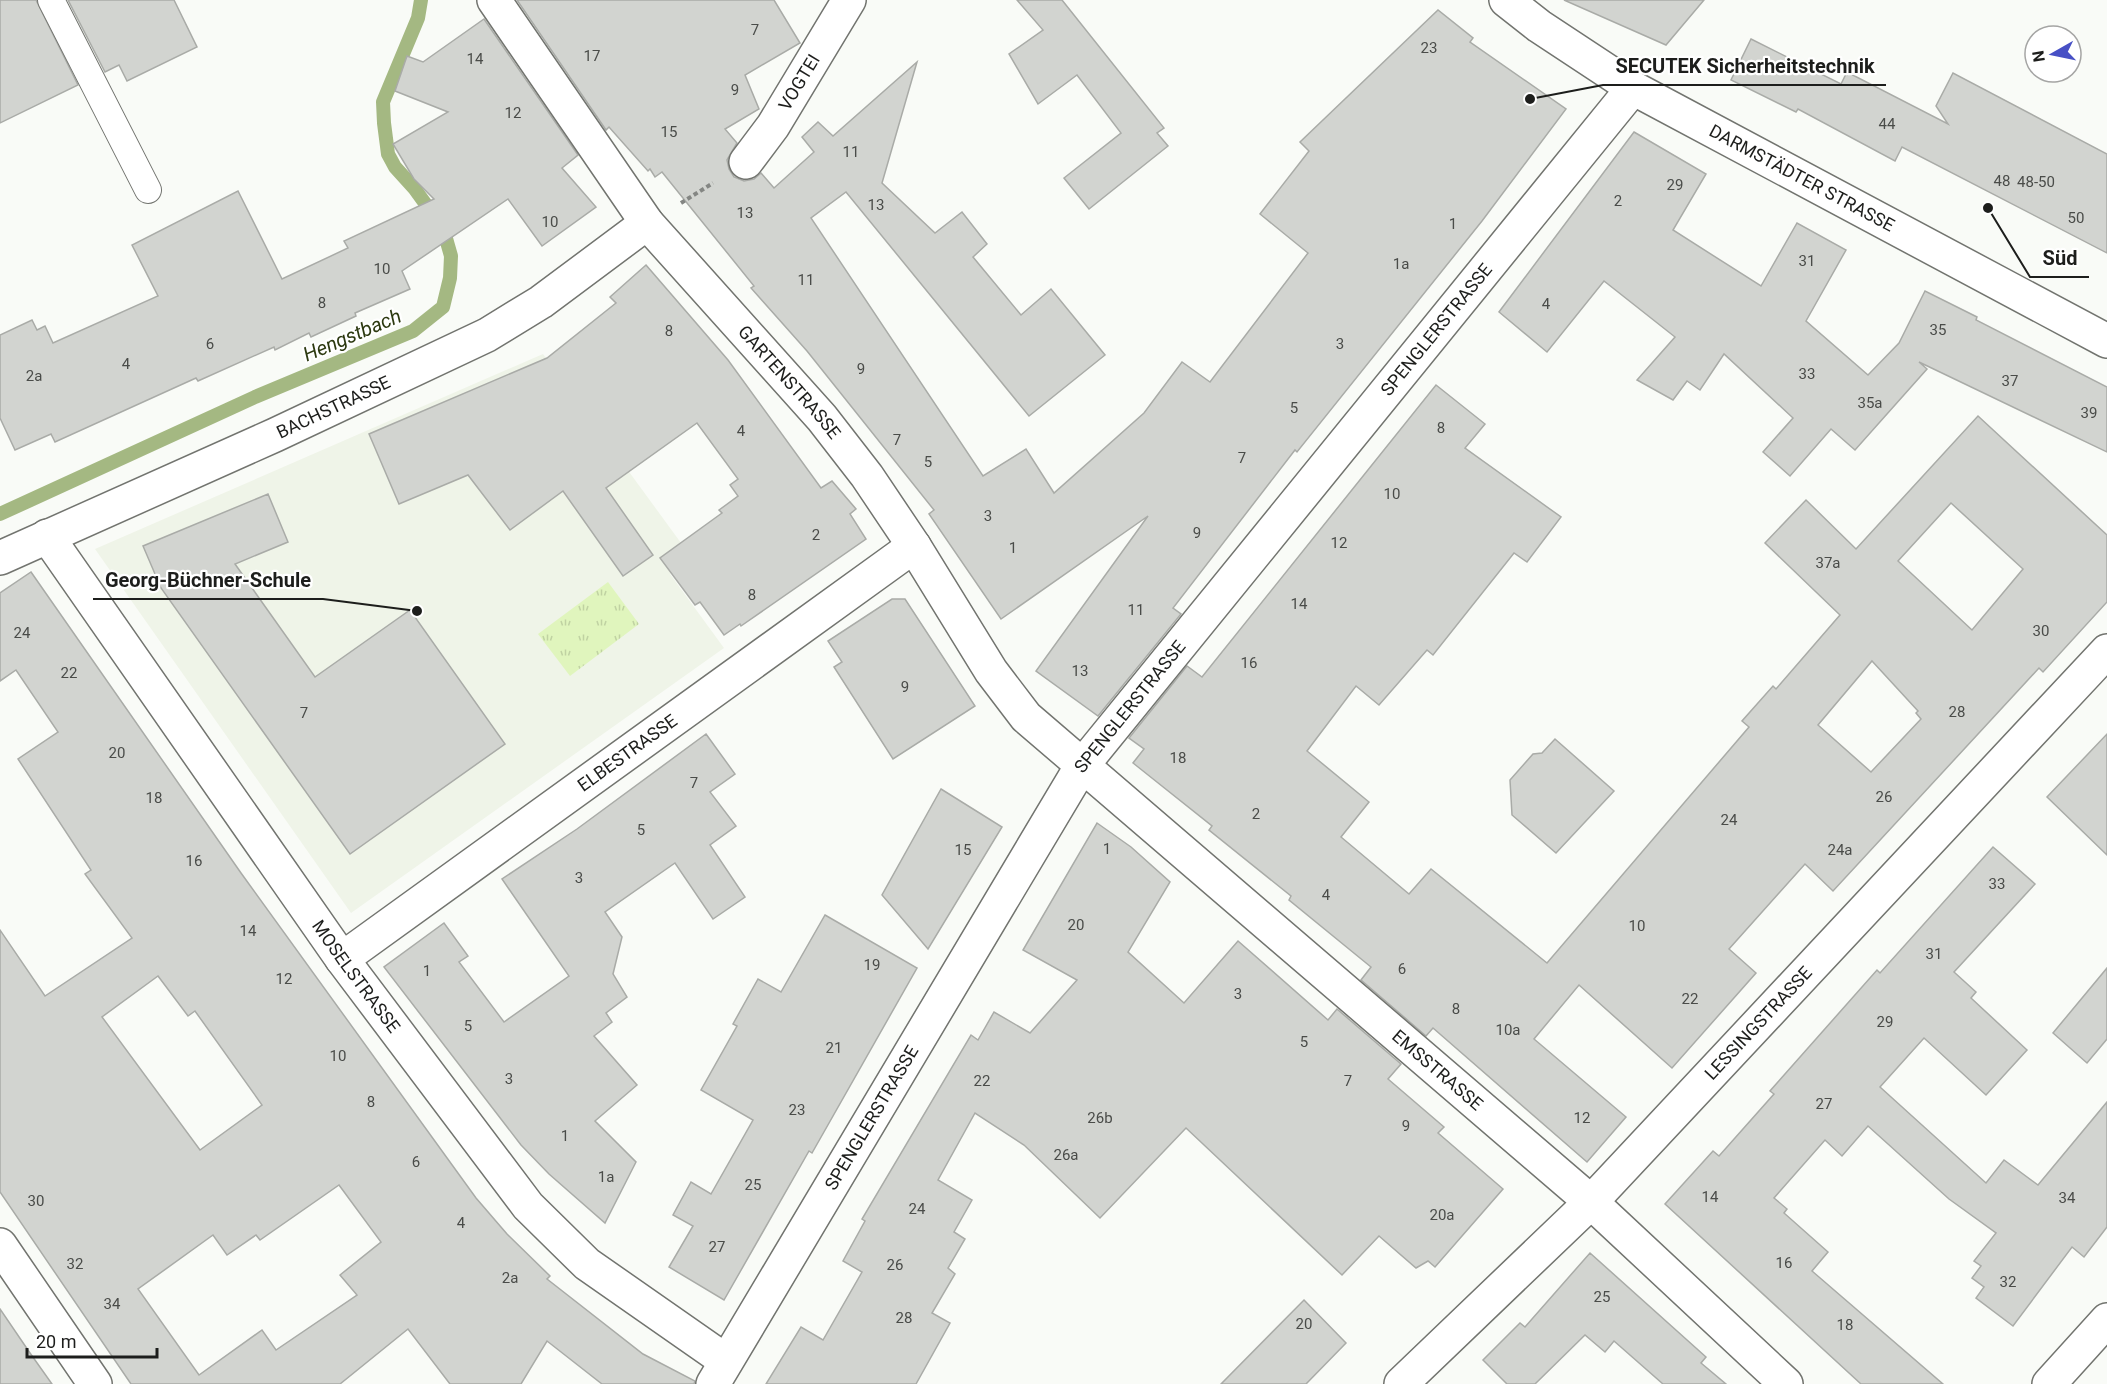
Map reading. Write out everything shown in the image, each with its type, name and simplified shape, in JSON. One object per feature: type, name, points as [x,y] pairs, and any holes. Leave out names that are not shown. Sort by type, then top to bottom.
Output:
[{"type":"street","name":"GARTENSTRASSE","points":[[494,0],[647,223],[822,418],[867,476],[914,546],[1006,694],[1026,717],[1081,766]]},
{"type":"street","name":"VOGTEI","points":[[746,162],[773,126],[849,0]]},
{"type":"street","name":"DARMSTÄDTER STRASSE","points":[[1506,0],[1539,26],[1633,88],[2107,341]]},
{"type":"street","name":"SPENGLERSTRASSE","points":[[719,1372],[1081,766],[1633,88]]},
{"type":"street","name":"BACHSTRASSE","points":[[0,558],[275,435],[487,335],[541,302],[647,223]]},
{"type":"street","name":"MOSELSTRASSE","points":[[47,536],[342,959],[528,1206],[587,1264],[719,1372]]},
{"type":"street","name":"ELBESTRASSE","points":[[342,959],[914,546]]},
{"type":"street","name":"LESSINGSTRASSE","points":[[1401,1384],[1590,1202],[2107,651]]},
{"type":"street","name":"EMSSTRASSE","points":[[1081,766],[1590,1202],[1786,1384]]},
{"type":"street","points":[[0,1245],[95,1384]]},
{"type":"street","points":[[2049,1384],[2107,1320]]},
{"type":"lane","points":[[51,0],[147,190]]},
{"type":"path","points":[[647,223],[746,162]]},
{"type":"shaded area","points":[[543,354],[692,558],[670,574],[724,648],[351,913],[95,549]]},
{"type":"green space","points":[[608,582],[639,624],[570,676],[538,634]]},
{"type":"building","points":[[0,0],[36,0],[78,85],[0,123]]},
{"type":"building","points":[[68,0],[174,0],[197,47],[127,81],[119,65],[105,72]]},
{"type":"building","points":[[517,0],[774,0],[800,43],[745,75],[759,109],[725,129],[737,143],[727,160],[734,177],[744,181],[754,179],[761,173],[774,188],[814,152],[802,137],[818,122],[833,136],[917,62],[882,183],[935,233],[962,212],[987,244],[973,257],[1021,315],[1051,289],[1105,355],[1029,416],[846,192],[811,218],[983,476],[1026,449],[1054,493],[1144,413],[1182,362],[1210,382],[1308,253],[1260,214],[1309,151],[1300,142],[1438,10],[1473,38],[1470,42],[1566,109],[1482,221],[1297,452],[1295,450],[1173,608],[1181,614],[1098,716],[1036,671],[1148,516],[1001,619],[929,514],[934,510],[807,351],[751,288],[754,286],[662,172],[655,177],[609,127],[606,130]]},
{"type":"building","points":[[1017,0],[1062,0],[1164,128],[1157,133],[1168,146],[1089,209],[1064,178],[1121,133],[1077,75],[1038,104],[1009,54],[1043,30]]},
{"type":"building","points":[[1564,0],[1704,0],[1666,45]]},
{"type":"building","points":[[484,19],[578,155],[562,168],[596,207],[542,246],[508,199],[402,271],[410,289],[355,313],[356,316],[311,337],[309,333],[275,350],[274,347],[198,381],[196,378],[55,442],[51,434],[15,450],[0,418],[0,335],[32,320],[37,330],[45,326],[53,343],[158,296],[132,245],[238,191],[282,279],[348,248],[344,241],[434,199],[414,179],[393,144],[448,112],[395,91],[407,56],[423,62]]},
{"type":"building","points":[[1751,39],[1841,84],[1847,72],[1948,124],[1936,106],[1953,73],[2107,154],[2107,253],[1902,147],[1895,161],[1798,109],[1796,112],[1731,80]]},
{"type":"building","points":[[1634,132],[1706,174],[1673,230],[1761,286],[1797,223],[1846,250],[1806,321],[1868,375],[1899,343],[1925,291],[1977,317],[1976,320],[2107,387],[2107,452],[1919,362],[1927,369],[1855,450],[1831,429],[1790,476],[1763,452],[1793,418],[1724,354],[1700,390],[1687,381],[1673,400],[1637,380],[1675,337],[1604,281],[1547,352],[1499,312]]},
{"type":"building","points":[[646,265],[728,360],[821,488],[832,481],[856,509],[850,514],[866,539],[741,626],[740,624],[724,635],[700,602],[695,605],[660,558],[722,513],[719,510],[738,496],[730,485],[738,479],[697,423],[606,488],[653,555],[623,576],[563,491],[510,530],[468,475],[399,504],[369,434],[547,358],[616,303],[610,297]]},
{"type":"building","points":[[1436,385],[1485,424],[1465,448],[1561,517],[1527,562],[1514,553],[1433,655],[1427,650],[1379,705],[1356,686],[1307,751],[1369,802],[1341,837],[1409,894],[1431,869],[1547,963],[1749,727],[1742,721],[1773,686],[1776,689],[1840,615],[1765,543],[1806,500],[1856,549],[1978,416],[2107,535],[2107,602],[2043,672],[2039,668],[1833,891],[1805,864],[1729,949],[1756,973],[1672,1068],[1579,985],[1534,1039],[1626,1117],[1587,1162],[1433,1028],[1426,1036],[1361,980],[1371,967],[1289,900],[1291,896],[1209,830],[1212,826],[1133,763],[1144,749],[1129,738],[1187,666],[1202,677]],"holes":[[[1951,503],[2023,569],[1972,630],[1898,561]],[[1872,661],[1918,711],[1916,713],[1921,719],[1871,772],[1818,725]]]},
{"type":"building","points":[[268,494],[288,542],[235,564],[315,677],[410,610],[505,744],[350,854],[161,588],[143,546]]},
{"type":"building","points":[[31,572],[241,873],[476,1198],[507,1234],[550,1276],[547,1279],[643,1354],[695,1381],[694,1384],[602,1384],[547,1341],[521,1384],[450,1384],[408,1329],[340,1384],[131,1384],[0,1192],[0,930],[45,996],[132,938],[85,874],[91,870],[18,759],[58,732],[16,670],[0,681],[0,593]],"holes":[[[158,976],[188,1016],[195,1011],[262,1105],[200,1150],[102,1017]],[[339,1185],[381,1242],[340,1275],[357,1295],[276,1350],[262,1330],[199,1375],[138,1289],[213,1235],[227,1255],[256,1235],[260,1240]]]},
{"type":"building","points":[[892,599],[905,599],[975,706],[893,759],[834,667],[842,662],[828,641]]},
{"type":"building","points":[[706,734],[735,774],[710,792],[736,826],[710,845],[745,897],[713,919],[675,863],[605,912],[622,937],[613,974],[627,997],[606,1013],[612,1022],[594,1036],[637,1085],[595,1121],[636,1162],[605,1223],[549,1174],[521,1145],[384,967],[444,923],[468,956],[459,962],[504,1022],[569,976],[502,879],[577,829]]},
{"type":"building","points":[[2107,734],[2107,855],[2047,797]]},
{"type":"building","points":[[1555,739],[1614,791],[1556,853],[1512,815],[1510,780],[1533,754],[1542,753]]},
{"type":"building","points":[[941,789],[1002,827],[928,949],[882,895]]},
{"type":"building","points":[[1097,823],[1131,847],[1170,882],[1128,952],[1184,1003],[1238,941],[1328,1020],[1337,1009],[1401,1064],[1388,1079],[1444,1127],[1438,1133],[1503,1189],[1435,1267],[1428,1261],[1416,1268],[1379,1236],[1342,1275],[1186,1128],[1100,1218],[1024,1145],[975,1113],[938,1180],[972,1200],[954,1232],[965,1239],[948,1268],[955,1274],[932,1313],[950,1323],[916,1384],[766,1384],[801,1327],[823,1340],[862,1272],[843,1261],[865,1221],[862,1219],[971,1035],[978,1040],[994,1012],[1030,1033],[1077,980],[1023,950]]},
{"type":"building","points":[[1993,847],[2035,884],[1954,972],[1976,992],[1971,998],[2027,1050],[1986,1095],[1924,1038],[1880,1087],[1986,1183],[2004,1160],[2038,1185],[2107,1102],[2107,1227],[2084,1257],[2072,1247],[2013,1326],[1976,1298],[1984,1287],[1972,1278],[1981,1266],[1974,1261],[1996,1233],[1949,1199],[1868,1126],[1842,1156],[1825,1140],[1774,1198],[1787,1209],[1784,1213],[1828,1252],[1812,1271],[1943,1384],[1861,1384],[1665,1204],[1713,1151],[1719,1156],[1774,1094],[1770,1091],[1877,970],[1880,973]]},
{"type":"building","points":[[825,915],[917,968],[812,1153],[809,1151],[724,1300],[669,1267],[693,1226],[673,1215],[691,1182],[711,1194],[753,1120],[701,1090],[737,1026],[733,1024],[758,979],[781,992]]},
{"type":"building","points":[[2107,968],[2107,1039],[2087,1063],[2053,1033]]},
{"type":"building","points":[[1590,1253],[1706,1357],[1701,1363],[1726,1384],[1663,1384],[1614,1341],[1605,1352],[1585,1335],[1535,1384],[1507,1384],[1483,1360],[1520,1323],[1525,1327]]},
{"type":"building","points":[[1304,1300],[1346,1343],[1306,1384],[1221,1384]]},
{"type":"building","points":[[0,1309],[30,1353],[52,1384],[0,1384]]},
{"type":"waterway","name":"Hengstbach","points":[[0,514],[255,397],[413,331],[443,307],[450,278],[451,256],[443,228],[414,188],[395,167],[388,154],[384,123],[383,102],[418,18],[421,0]]},
{"type":"place","name":"SECUTEK Sicherheitstechnik","points":[[1530,99]]},
{"type":"place","name":"Süd","points":[[1988,208]]},
{"type":"place","name":"Georg-Büchner-Schule","points":[[417,611]]}]
